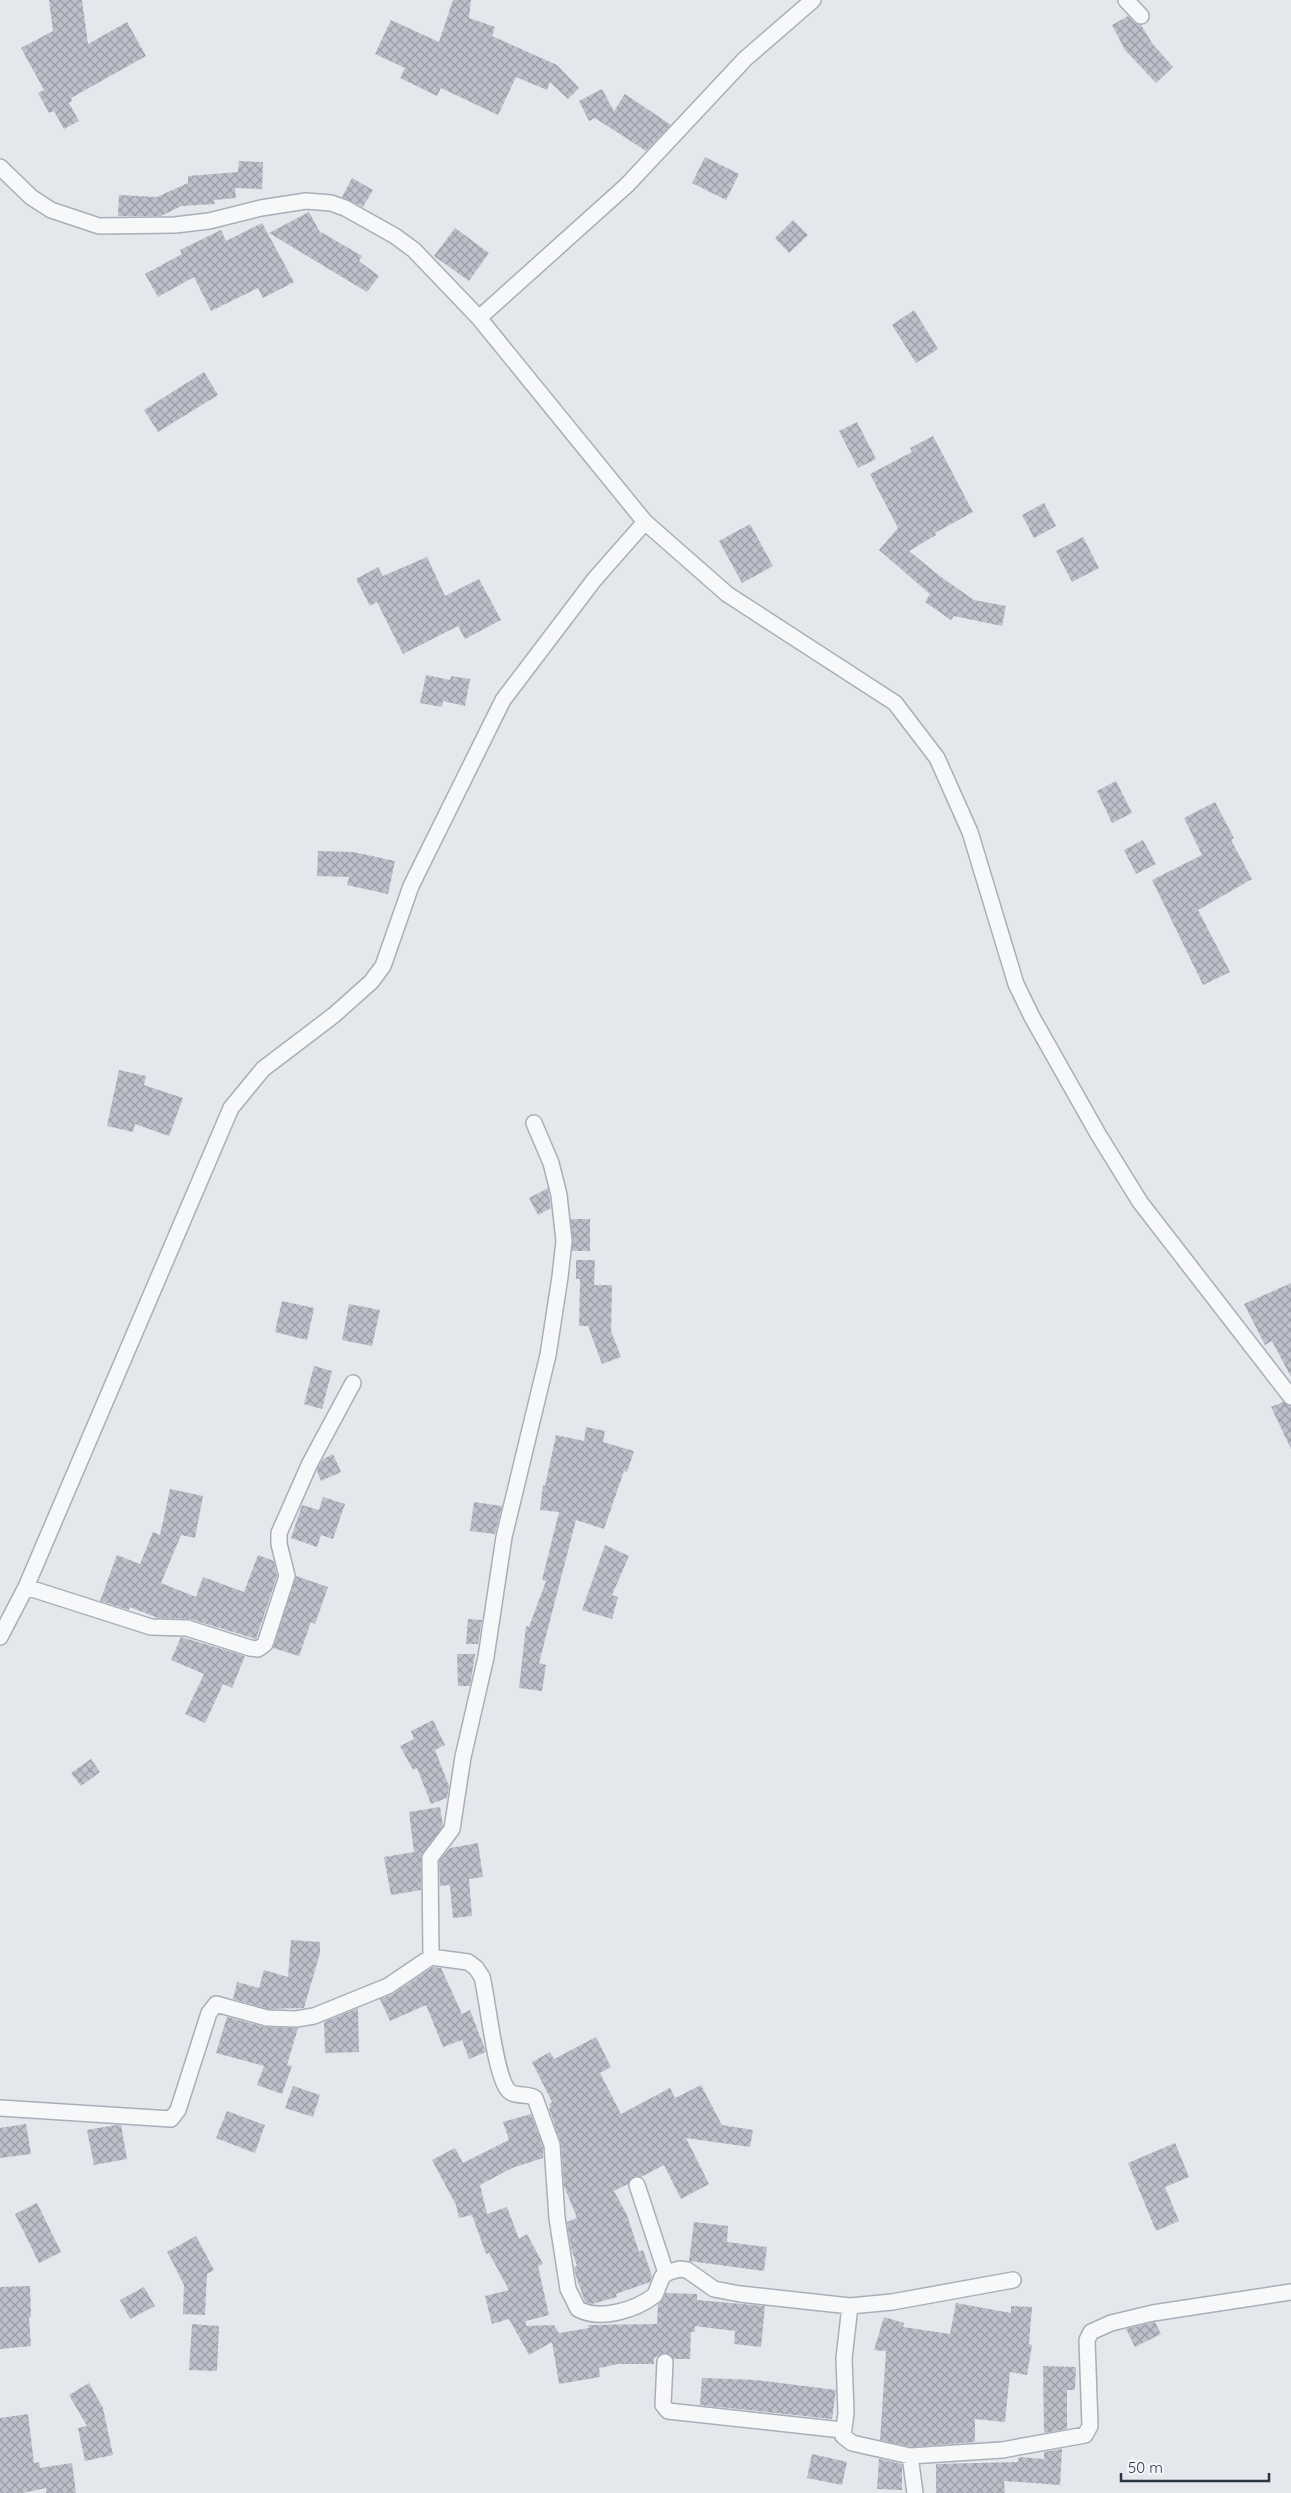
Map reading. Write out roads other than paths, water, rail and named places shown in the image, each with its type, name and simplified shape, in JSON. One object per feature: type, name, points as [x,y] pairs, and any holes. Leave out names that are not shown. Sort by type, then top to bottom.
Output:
[{"type":"street","points":[[479,318],[626,185],[745,59],[813,0]]},
{"type":"street","points":[[1126,0],[1141,16]]},
{"type":"street","points":[[0,167],[31,197],[51,210],[99,226],[175,225],[209,221],[299,201],[331,204],[345,208],[395,236],[414,250],[479,318],[645,522],[727,594],[895,703],[917,729],[937,758],[970,832],[1016,984],[1032,1017],[1140,1202],[1291,1397]]},
{"type":"street","points":[[0,1637],[26,1586],[231,1108],[263,1069],[334,1015],[371,982],[383,966],[411,886],[503,700],[594,580],[645,522]]},
{"type":"street","points":[[431,1957],[430,1858],[452,1829],[463,1757],[486,1657],[504,1537],[548,1355],[560,1277],[564,1241],[559,1195],[551,1163],[534,1123]]},
{"type":"street","points":[[26,1586],[151,1627],[187,1628],[250,1648],[261,1648],[266,1644],[287,1576],[279,1544],[279,1532],[310,1463],[354,1383]]},
{"type":"street","points":[[0,2108],[86,2112],[166,2120],[171,2118],[178,2110],[209,2012],[214,2005],[220,2004],[267,2018],[314,2016],[388,1986],[431,1957],[468,1962],[476,1968],[484,1988],[497,2060],[506,2088],[510,2092],[535,2098],[552,2145],[557,2218],[567,2280],[572,2298],[578,2309],[589,2313],[606,2315],[640,2303],[656,2295],[660,2280],[666,2273],[680,2269],[687,2270],[714,2288],[740,2294],[850,2306],[892,2302],[1013,2280]]},
{"type":"street","points":[[637,2185],[666,2273]]},
{"type":"street","points":[[850,2306],[846,2330],[846,2412],[842,2430],[845,2439],[852,2443],[910,2456],[1002,2450],[1084,2435],[1090,2426],[1087,2340],[1091,2332],[1111,2323],[1154,2313],[1291,2292]]},
{"type":"street","points":[[665,2362],[662,2404],[668,2411],[842,2430]]},
{"type":"street","points":[[910,2456],[915,2493]]}]
